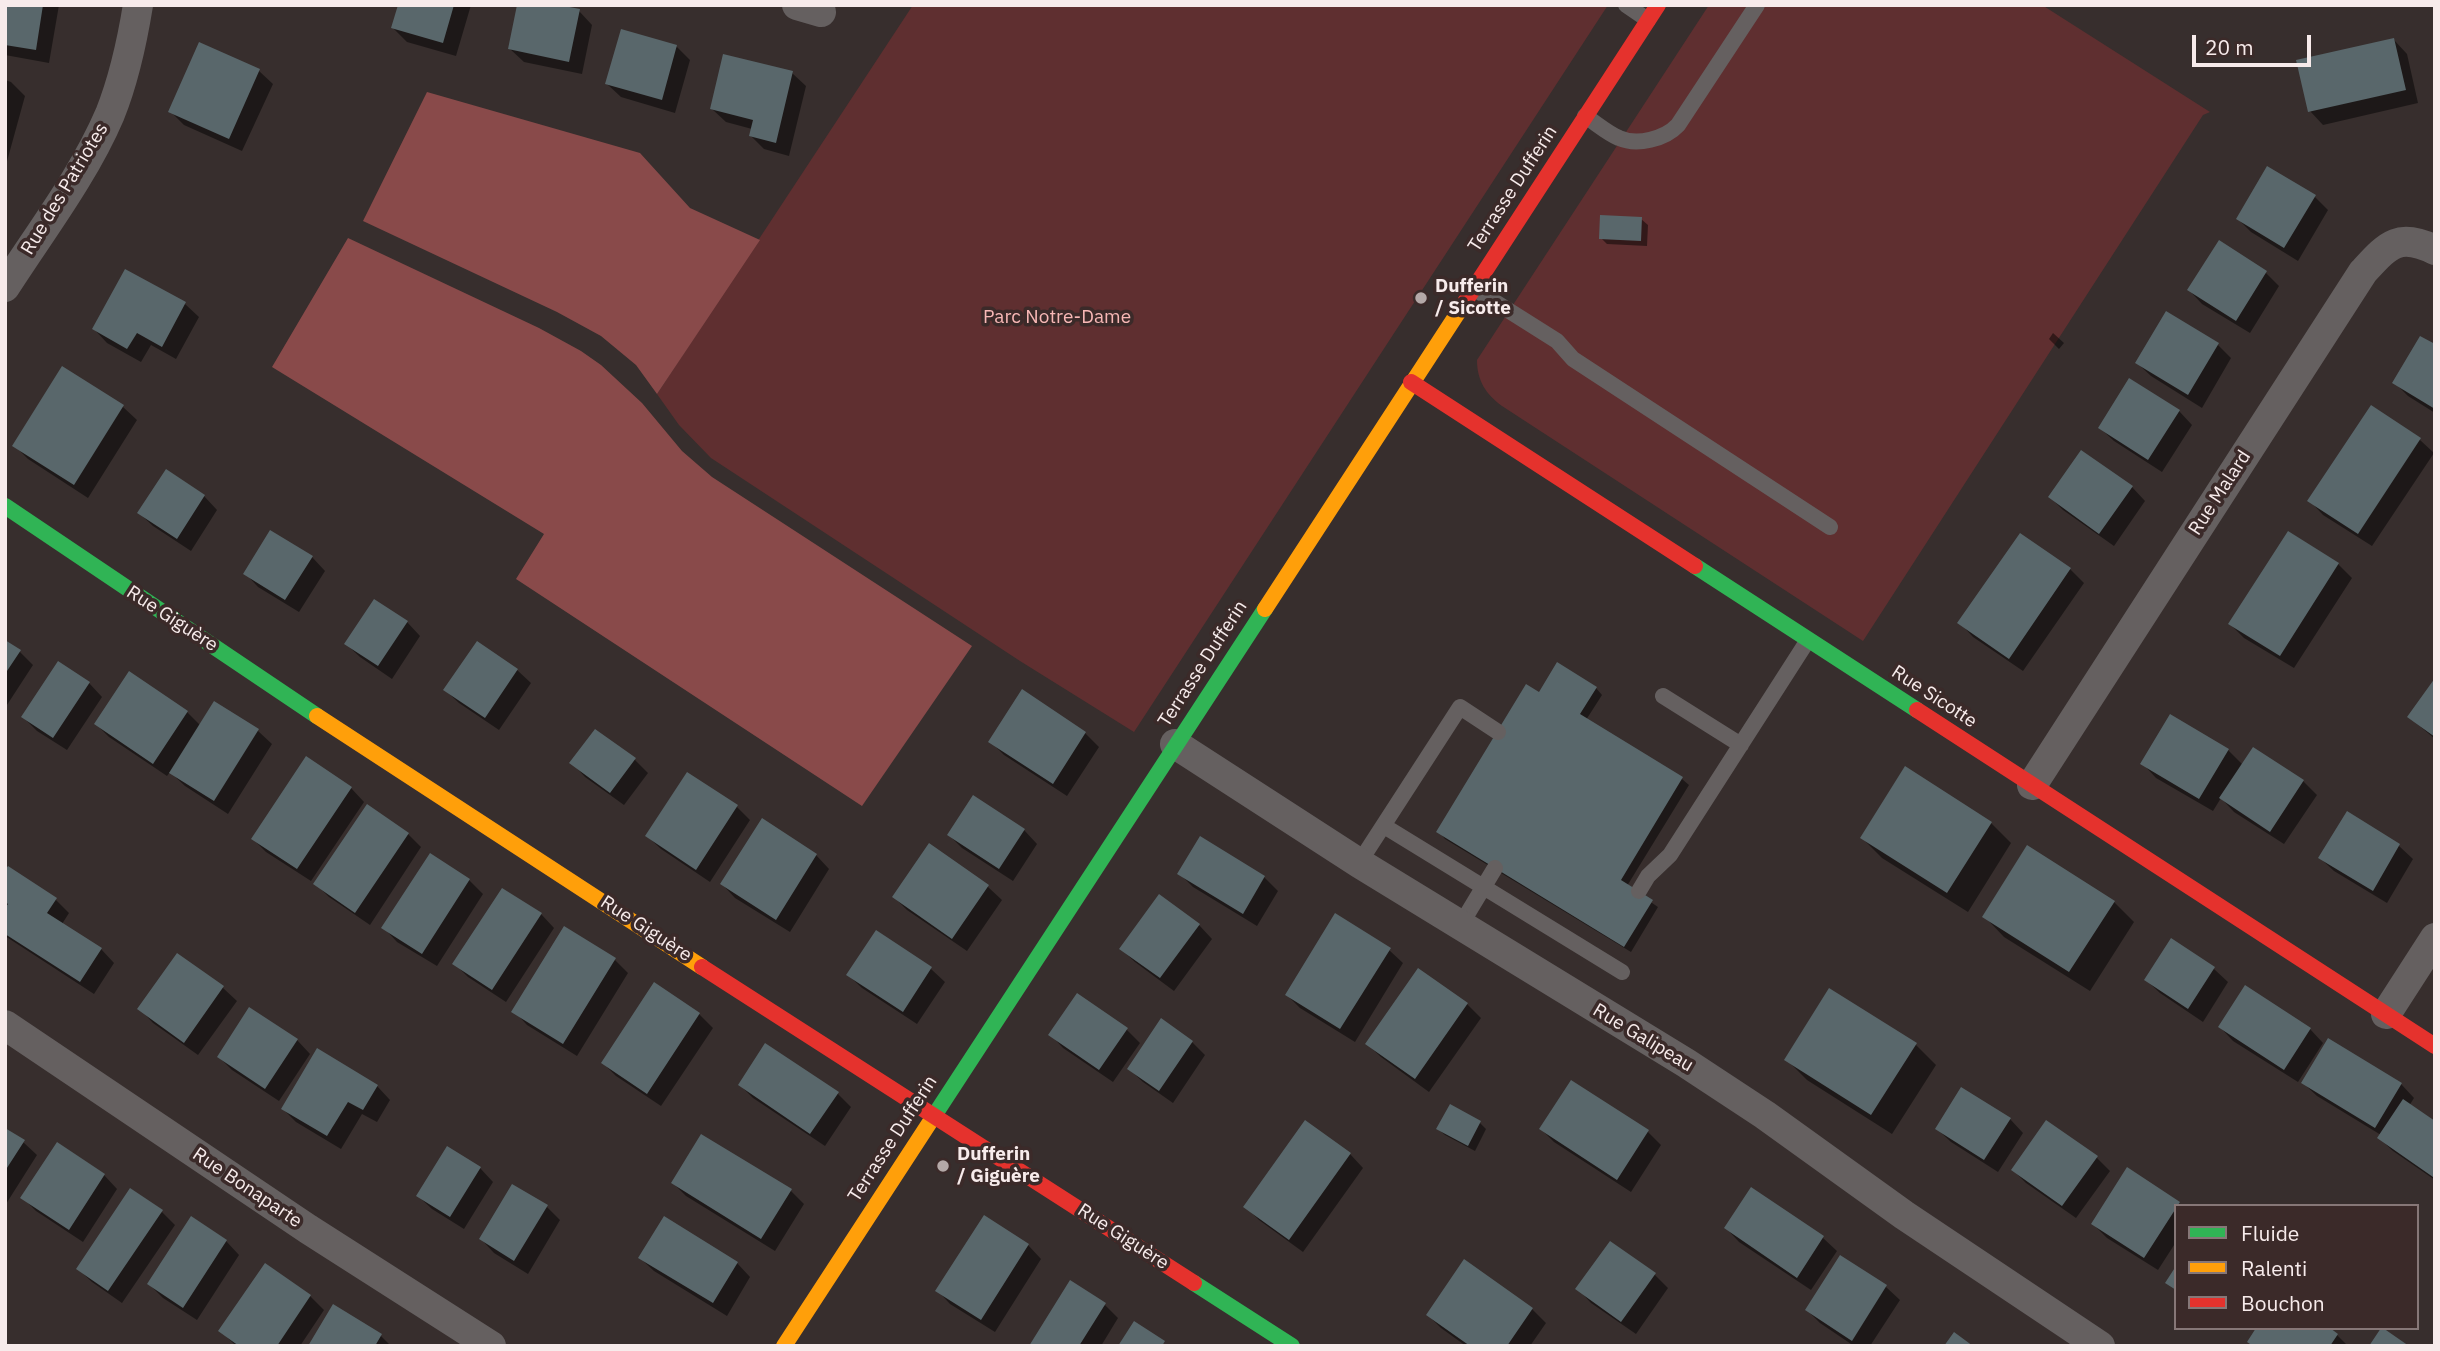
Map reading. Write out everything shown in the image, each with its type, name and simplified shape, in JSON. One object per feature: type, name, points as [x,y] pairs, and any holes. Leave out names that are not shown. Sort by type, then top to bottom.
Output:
[{"type":"street","name":"Rue des Patriotes","points":[[5,287],[86,162],[105,125],[125,67],[138,5]]},
{"type":"street","name":"Terrasse Dufferin","points":[[784,1346],[1658,5]]},
{"type":"street","name":"Rue Malard","points":[[2032,785],[2362,272],[2385,250],[2403,241],[2413,241],[2435,250]]},
{"type":"street","name":"Rue Sicotte","points":[[1411,382],[2435,1046]]},
{"type":"street","name":"Rue Giguère","points":[[5,506],[410,777],[1292,1346]]},
{"type":"street","name":"Rue Galipeau","points":[[1175,744],[1359,863],[1716,1083],[2089,1343]]},
{"type":"street","points":[[2386,1014],[2435,938]]},
{"type":"street","name":"Rue Bonaparte","points":[[5,1025],[298,1222],[491,1346]]},
{"type":"lane","points":[[1626,5],[1648,20]]},
{"type":"lane","points":[[1585,116],[1622,139],[1644,141],[1670,133],[1678,125],[1757,5]]},
{"type":"lane","points":[[1473,288],[1557,341],[1573,359],[1830,527]]},
{"type":"lane","points":[[1639,891],[1648,876],[1670,855],[1808,640]]},
{"type":"lane","points":[[1664,696],[1741,745]]},
{"type":"lane","points":[[1359,863],[1460,707],[1498,732]]},
{"type":"lane","points":[[1384,826],[1622,972]]},
{"type":"lane","points":[[1460,926],[1495,868]]},
{"type":"green space","name":"Parc Notre-Dame","points":[[913,5],[1608,5],[1134,732],[1020,661],[711,458],[679,425],[657,394]]},
{"type":"green space","points":[[1709,5],[2042,5],[2210,112],[2203,115],[1863,641],[1502,406],[1487,392],[1479,374],[1477,360]]},
{"type":"shaded area","points":[[427,92],[640,153],[690,208],[760,240],[657,394],[636,365],[601,336],[557,312],[363,221]]},
{"type":"shaded area","points":[[348,238],[539,328],[581,351],[601,365],[642,403],[682,451],[712,477],[972,646],[862,806],[516,579],[544,534],[272,367]]},
{"type":"building","points":[[5,5],[43,5],[36,50],[5,45]]},
{"type":"building","points":[[398,5],[454,5],[443,43],[391,28]]},
{"type":"building","points":[[517,5],[559,5],[580,9],[569,62],[508,49]]},
{"type":"building","points":[[621,29],[677,45],[662,100],[605,84]]},
{"type":"building","points":[[2394,38],[2406,90],[2308,112],[2296,60]]},
{"type":"building","points":[[199,42],[260,69],[229,139],[168,112]]},
{"type":"building","points":[[723,54],[793,71],[776,143],[749,136],[753,120],[710,109]]},
{"type":"building","points":[[2267,166],[2316,195],[2284,248],[2236,219]]},
{"type":"building","points":[[1600,215],[1642,217],[1641,241],[1599,239]]},
{"type":"building","points":[[2219,240],[2267,271],[2236,321],[2187,290]]},
{"type":"building","points":[[125,269],[186,302],[162,347],[137,333],[127,349],[92,329]]},
{"type":"building","points":[[2166,311],[2219,343],[2188,395],[2135,363]]},
{"type":"building","points":[[2420,336],[2435,344],[2435,409],[2392,383]]},
{"type":"building","points":[[62,366],[124,405],[74,485],[12,446]]},
{"type":"building","points":[[2129,378],[2180,410],[2148,460],[2098,428]]},
{"type":"building","points":[[2371,405],[2421,438],[2358,534],[2307,501]]},
{"type":"building","points":[[2081,450],[2133,486],[2099,534],[2048,497]]},
{"type":"building","points":[[166,469],[205,495],[177,539],[137,513]]},
{"type":"building","points":[[270,530],[313,556],[285,600],[243,574]]},
{"type":"building","points":[[2288,531],[2339,563],[2280,656],[2228,624]]},
{"type":"building","points":[[2020,533],[2071,568],[2009,659],[1957,623]]},
{"type":"building","points":[[374,599],[408,621],[378,666],[344,644]]},
{"type":"building","points":[[5,640],[21,650],[5,674]]},
{"type":"building","points":[[477,641],[518,669],[485,718],[443,690]]},
{"type":"building","points":[[58,661],[90,682],[53,738],[21,717]]},
{"type":"building","points":[[1557,662],[1597,687],[1580,714],[1683,777],[1621,880],[1653,900],[1624,947],[1436,832],[1526,684],[1539,692]]},
{"type":"building","points":[[129,671],[188,711],[153,764],[94,724]]},
{"type":"building","points":[[2435,678],[2435,737],[2407,717]]},
{"type":"building","points":[[1022,689],[1086,732],[1053,784],[988,742]]},
{"type":"building","points":[[214,701],[259,729],[214,801],[169,773]]},
{"type":"building","points":[[2170,714],[2229,749],[2199,799],[2140,764]]},
{"type":"building","points":[[595,729],[636,758],[610,793],[569,763]]},
{"type":"building","points":[[2253,747],[2304,780],[2270,832],[2219,798]]},
{"type":"building","points":[[306,756],[352,787],[297,869],[251,839]]},
{"type":"building","points":[[1905,766],[1992,822],[1947,893],[1860,838]]},
{"type":"building","points":[[687,772],[738,805],[696,870],[645,836]]},
{"type":"building","points":[[973,795],[1025,829],[999,869],[947,835]]},
{"type":"building","points":[[367,804],[409,833],[355,913],[313,884]]},
{"type":"building","points":[[2347,811],[2400,844],[2373,891],[2318,858]]},
{"type":"building","points":[[762,818],[817,854],[776,920],[720,884]]},
{"type":"building","points":[[1200,836],[1265,876],[1243,914],[1177,874]]},
{"type":"building","points":[[929,843],[989,885],[952,939],[892,897]]},
{"type":"building","points":[[2027,845],[2115,901],[2069,972],[1982,917]]},
{"type":"building","points":[[430,853],[470,879],[422,954],[381,928]]},
{"type":"building","points":[[8,866],[57,898],[47,913],[102,948],[80,982],[5,934],[5,908],[8,904],[5,902],[5,870]]},
{"type":"building","points":[[502,888],[542,913],[492,990],[452,964]]},
{"type":"building","points":[[1159,894],[1200,924],[1160,978],[1119,949]]},
{"type":"building","points":[[1335,913],[1391,948],[1340,1029],[1285,995]]},
{"type":"building","points":[[564,926],[616,958],[563,1044],[511,1012]]},
{"type":"building","points":[[876,930],[932,967],[903,1012],[846,975]]},
{"type":"building","points":[[2171,938],[2215,967],[2188,1009],[2144,980]]},
{"type":"building","points":[[177,953],[224,986],[184,1043],[137,1009]]},
{"type":"building","points":[[1418,968],[1468,1003],[1415,1079],[1365,1044]]},
{"type":"building","points":[[654,982],[700,1013],[647,1094],[601,1063]]},
{"type":"building","points":[[2245,985],[2311,1028],[2284,1070],[2218,1027]]},
{"type":"building","points":[[1829,988],[1917,1043],[1871,1115],[1784,1060]]},
{"type":"building","points":[[1077,993],[1128,1028],[1099,1070],[1048,1035]]},
{"type":"building","points":[[249,1007],[298,1039],[265,1089],[217,1057]]},
{"type":"building","points":[[1161,1018],[1193,1041],[1159,1091],[1127,1069]]},
{"type":"building","points":[[2328,1038],[2402,1083],[2375,1128],[2301,1083]]},
{"type":"building","points":[[765,1043],[839,1092],[810,1134],[738,1085]]},
{"type":"building","points":[[317,1048],[378,1085],[363,1110],[348,1102],[327,1136],[281,1109]]},
{"type":"building","points":[[1571,1080],[1649,1130],[1617,1180],[1539,1129]]},
{"type":"building","points":[[1961,1087],[2011,1118],[1984,1160],[1935,1129]]},
{"type":"building","points":[[2403,1099],[2435,1121],[2433,1177],[2377,1138]]},
{"type":"building","points":[[1450,1104],[1481,1121],[1468,1146],[1436,1129]]},
{"type":"building","points":[[1305,1120],[1351,1153],[1289,1240],[1243,1207]]},
{"type":"building","points":[[2046,1120],[2098,1156],[2062,1206],[2011,1170]]},
{"type":"building","points":[[5,1128],[25,1140],[5,1171]]},
{"type":"building","points":[[701,1134],[792,1189],[761,1239],[671,1183]]},
{"type":"building","points":[[57,1142],[105,1174],[69,1230],[20,1198]]},
{"type":"building","points":[[447,1146],[481,1167],[450,1217],[416,1196]]},
{"type":"building","points":[[2127,1167],[2180,1202],[2174,1204],[2174,1211],[2144,1258],[2091,1224]]},
{"type":"building","points":[[512,1184],[548,1205],[514,1261],[479,1239]]},
{"type":"building","points":[[1751,1187],[1824,1236],[1797,1278],[1724,1228]]},
{"type":"building","points":[[130,1188],[163,1210],[108,1291],[76,1269]]},
{"type":"building","points":[[984,1215],[1029,1244],[981,1320],[935,1291]]},
{"type":"building","points":[[191,1216],[227,1240],[183,1308],[147,1284]]},
{"type":"building","points":[[664,1216],[738,1262],[713,1303],[638,1258]]},
{"type":"building","points":[[1610,1241],[1656,1273],[1621,1322],[1575,1289]]},
{"type":"building","points":[[1840,1255],[1887,1285],[1852,1341],[1805,1310]]},
{"type":"building","points":[[1464,1259],[1533,1308],[1507,1346],[1470,1346],[1426,1315]]},
{"type":"building","points":[[265,1263],[311,1295],[277,1346],[239,1346],[218,1331]]},
{"type":"building","points":[[2174,1269],[2174,1289],[2165,1283]]},
{"type":"building","points":[[1070,1280],[1106,1303],[1079,1346],[1029,1346]]},
{"type":"building","points":[[333,1304],[382,1334],[375,1346],[308,1346]]},
{"type":"building","points":[[1134,1321],[1165,1341],[1162,1346],[1118,1346]]},
{"type":"building","points":[[2255,1330],[2333,1330],[2338,1334],[2330,1346],[2253,1346],[2247,1342]]},
{"type":"building","points":[[2380,1330],[2386,1330],[2409,1346],[2369,1346]]},
{"type":"building","points":[[1954,1332],[1973,1346],[1944,1346]]},
{"type":"traffic: fast","points":[[5,506],[317,716]]},
{"type":"traffic: fast","points":[[1695,566],[1917,710]]},
{"type":"traffic: fast","points":[[932,1119],[1265,609]]},
{"type":"traffic: fast","points":[[1194,1283],[1292,1346]]},
{"type":"traffic: slow","points":[[1265,609],[1463,305]]},
{"type":"traffic: slow","points":[[317,716],[702,967]]},
{"type":"traffic: slow","points":[[784,1346],[932,1119]]},
{"type":"traffic: jam","points":[[1463,305],[1658,5]]},
{"type":"traffic: jam","points":[[1411,382],[1695,566]]},
{"type":"traffic: jam","points":[[1917,710],[2435,1046]]},
{"type":"traffic: jam","points":[[702,967],[1194,1283]]},
{"type":"place","name":"Dufferin / Sicotte","points":[[1421,298]]},
{"type":"place","name":"Dufferin / Giguère","points":[[943,1166]]}]
